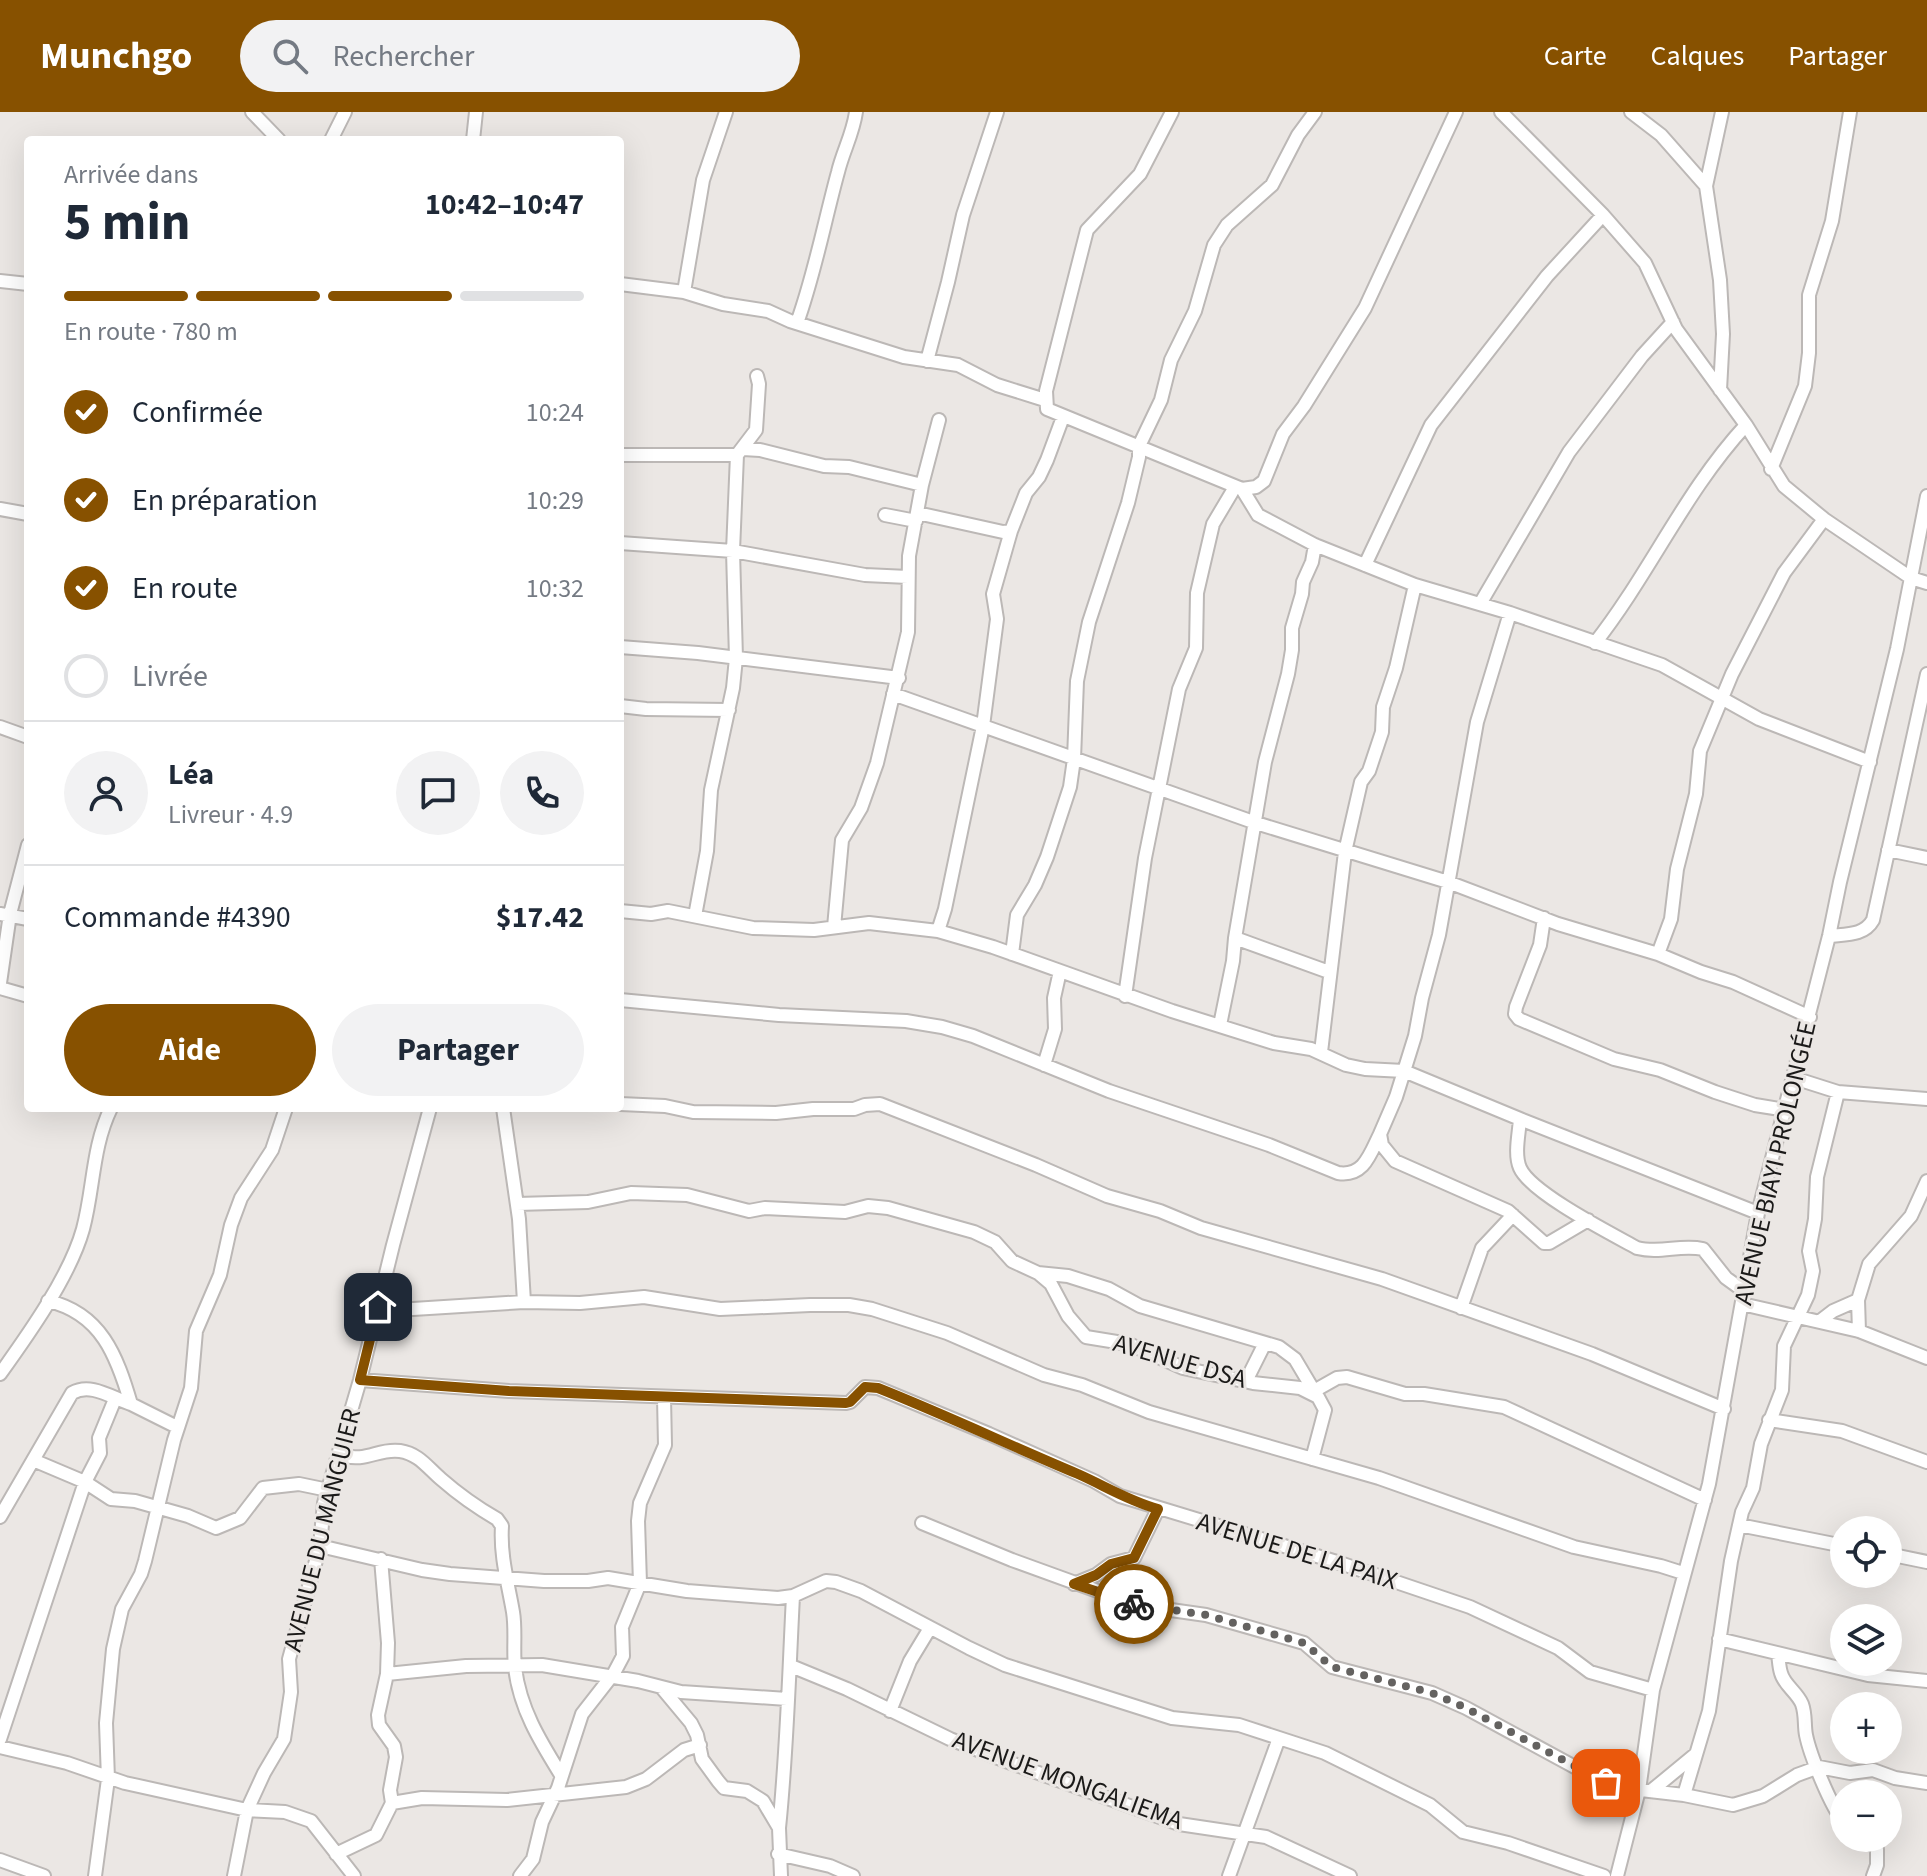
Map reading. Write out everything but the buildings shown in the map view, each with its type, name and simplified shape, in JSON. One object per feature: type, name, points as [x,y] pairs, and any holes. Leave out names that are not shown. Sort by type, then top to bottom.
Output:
[{"type":"street","points":[[252,112],[275,136]]},
{"type":"street","points":[[333,136],[345,112]]},
{"type":"street","points":[[473,136],[476,112]]},
{"type":"street","points":[[684,292],[703,180],[726,112]]},
{"type":"street","points":[[797,323],[813,278],[839,167],[853,134],[856,112]]},
{"type":"street","points":[[927,361],[963,215],[997,112]]},
{"type":"street","points":[[1172,112],[1140,174],[1087,230],[1045,400],[1047,409],[1063,417],[1238,488],[1256,487],[1264,481],[1283,434],[1365,308],[1456,112]]},
{"type":"street","points":[[1012,954],[1017,915],[1047,857],[1070,787],[1077,681],[1089,622],[1128,503],[1139,446],[1161,400],[1171,360],[1195,311],[1214,245],[1227,225],[1272,185],[1298,135],[1315,112]]},
{"type":"street","points":[[1501,112],[1603,215],[1645,263],[1684,340],[1708,369],[1784,486],[1824,519],[1911,578],[1927,583]]},
{"type":"street","points":[[1631,112],[1661,135],[1706,186]]},
{"type":"street","points":[[1720,390],[1723,334],[1720,280],[1706,186],[1722,112]]},
{"type":"street","points":[[1771,469],[1805,386],[1809,353],[1809,295],[1832,221],[1850,112]]},
{"type":"street","points":[[1365,565],[1431,425],[1547,276],[1603,215]]},
{"type":"street","points":[[0,281],[24,284]]},
{"type":"street","points":[[624,284],[684,292],[723,304],[768,311],[904,357],[958,365],[997,385],[1045,400]]},
{"type":"street","points":[[1480,604],[1569,452],[1642,356],[1673,322]]},
{"type":"street","points":[[695,916],[707,851],[711,790],[729,710],[736,658],[733,551],[740,452],[756,430],[757,376]]},
{"type":"street","points":[[938,931],[983,726],[997,619],[993,594],[1016,512],[1047,460],[1063,417]]},
{"type":"street","points":[[834,927],[842,840],[861,808],[877,763],[899,678],[908,632],[908,577],[917,517],[939,420]]},
{"type":"street","points":[[1595,643],[1619,611],[1693,490],[1720,453],[1746,425]]},
{"type":"street","points":[[624,455],[760,450],[922,485]]},
{"type":"street","points":[[1238,488],[1258,515],[1315,545],[1415,585],[1510,613],[1662,665],[1772,724],[1870,762]]},
{"type":"street","points":[[1125,996],[1145,858],[1179,689],[1198,641],[1195,622],[1197,593],[1213,524],[1238,488]]},
{"type":"street","name":"AVENUE BIAYI PROLONGÉE","points":[[1617,1876],[1645,1790],[1653,1690],[1705,1500],[1758,1213],[1810,1017],[1870,762],[1927,496]]},
{"type":"street","points":[[0,509],[24,513]]},
{"type":"street","points":[[885,515],[1011,531]]},
{"type":"street","points":[[1658,954],[1671,919],[1677,869],[1696,794],[1700,751],[1732,674],[1784,573],[1824,519]]},
{"type":"street","points":[[624,543],[733,551],[865,575],[908,577]]},
{"type":"street","points":[[1220,1025],[1265,762],[1288,674],[1292,628],[1303,582],[1315,554],[1315,545]]},
{"type":"street","points":[[1321,1052],[1345,852],[1361,782],[1369,771],[1382,732],[1383,707],[1396,668],[1415,585]]},
{"type":"street","points":[[624,1000],[779,1015],[906,1021],[973,1036],[1109,1091],[1269,1145],[1338,1173],[1359,1170],[1380,1134],[1404,1071],[1439,935],[1477,722],[1510,613]]},
{"type":"street","points":[[624,647],[899,678]]},
{"type":"street","points":[[1829,936],[1858,933],[1869,927],[1879,896],[1927,674]]},
{"type":"street","points":[[893,694],[1256,823],[1448,882],[1544,918],[1658,954],[1733,982],[1810,1017]]},
{"type":"street","points":[[624,706],[729,710]]},
{"type":"street","points":[[0,727],[24,736]]},
{"type":"street","points":[[1888,850],[1927,858]]},
{"type":"street","points":[[24,857],[5,914],[0,985],[24,994]]},
{"type":"street","points":[[624,911],[651,914],[668,911],[753,928],[814,930],[880,923],[938,931],[1012,954],[1125,996],[1274,1043],[1321,1052],[1346,1065],[1404,1071],[1758,1213]]},
{"type":"street","points":[[1544,918],[1540,945],[1516,1007],[1517,1017],[1614,1059],[1660,1070],[1755,1105],[1786,1110]]},
{"type":"street","points":[[1235,938],[1329,972]]},
{"type":"street","points":[[1044,1065],[1055,1029],[1054,998],[1060,971]]},
{"type":"street","points":[[1794,1078],[1838,1092],[1927,1099]]},
{"type":"street","points":[[1684,1795],[1709,1711],[1739,1525],[1753,1488],[1758,1456],[1769,1420],[1782,1390],[1784,1346],[1808,1295],[1813,1271],[1809,1251],[1815,1219],[1817,1177],[1838,1092]]},
{"type":"street","points":[[624,1104],[665,1106],[693,1112],[776,1113],[854,1109],[880,1104],[1107,1196],[1160,1211],[1201,1228],[1337,1264],[1618,1364],[1724,1409]]},
{"type":"street","points":[[0,1374],[26,1338],[76,1252],[87,1214],[94,1159],[110,1112]]},
{"type":"street","points":[[95,1876],[108,1779],[106,1723],[113,1649],[122,1609],[141,1574],[177,1427],[191,1388],[196,1331],[220,1275],[231,1225],[250,1181],[272,1150],[285,1112]]},
{"type":"street","name":"AVENUE DU MANGUIER","points":[[234,1876],[247,1810],[284,1739],[291,1692],[289,1659],[320,1546],[328,1490],[360,1380],[429,1112]]},
{"type":"street","points":[[504,1112],[524,1269],[524,1302]]},
{"type":"street","points":[[1520,1119],[1518,1158],[1521,1169],[1532,1185],[1637,1248],[1653,1252],[1687,1247],[1703,1249],[1726,1278],[1744,1291]]},
{"type":"street","points":[[1380,1134],[1382,1145],[1395,1161],[1513,1215],[1544,1243],[1588,1220]]},
{"type":"street","points":[[1859,1331],[1858,1300],[1874,1256],[1911,1216],[1927,1181]]},
{"type":"street","name":"AVENUE DSA","points":[[517,1204],[588,1202],[615,1195],[641,1194],[687,1195],[749,1211],[765,1208],[845,1212],[868,1206],[888,1208],[986,1237],[1012,1261],[1038,1273],[1051,1284],[1068,1316],[1086,1337],[1129,1344],[1183,1368],[1300,1388],[1316,1394]]},
{"type":"street","points":[[1461,1308],[1482,1248],[1513,1215]]},
{"type":"street","points":[[1038,1273],[1068,1276],[1109,1289],[1140,1306],[1279,1347],[1295,1359],[1325,1410],[1312,1459]]},
{"type":"street","points":[[1060,1299],[1068,1276]]},
{"type":"street","points":[[378,1307],[413,1309],[524,1302],[580,1303],[644,1297],[720,1309],[810,1305],[849,1305],[872,1309],[947,1333],[1044,1375],[1082,1385],[1149,1412],[1379,1478],[1574,1547],[1683,1573]]},
{"type":"street","points":[[1820,1321],[1833,1311],[1858,1300]]},
{"type":"street","points":[[48,1301],[81,1313],[92,1326],[116,1356],[131,1404]]},
{"type":"street","points":[[1742,1304],[1859,1331],[1927,1358]]},
{"type":"street","points":[[1246,1381],[1265,1343]]},
{"type":"street","points":[[1316,1394],[1337,1378],[1347,1377],[1405,1394],[1424,1394],[1504,1407],[1705,1500]]},
{"type":"street","name":"AVENUE DE LA PAIX","points":[[360,1380],[509,1391],[846,1403],[865,1387],[878,1388],[989,1434],[1094,1481],[1120,1496],[1340,1563],[1470,1607],[1558,1648],[1590,1672],[1653,1690]]},
{"type":"street","points":[[0,1517],[72,1393],[90,1388],[177,1427]]},
{"type":"street","points":[[520,1876],[533,1859],[542,1822],[582,1714],[623,1656],[622,1627],[640,1583],[640,1503],[665,1445],[664,1398]]},
{"type":"street","points":[[0,1739],[85,1482],[100,1453],[99,1438],[115,1399]]},
{"type":"street","points":[[1769,1420],[1842,1431],[1927,1462]]},
{"type":"street","points":[[339,1455],[353,1459],[388,1451],[416,1455],[441,1479],[497,1519],[502,1526],[519,1694],[529,1721],[561,1775]]},
{"type":"street","points":[[33,1460],[85,1482],[111,1499],[135,1501],[188,1516],[216,1528],[240,1518],[263,1488],[299,1484],[328,1490]]},
{"type":"street","points":[[1074,1584],[1096,1575],[1111,1564],[1134,1558],[1158,1509]]},
{"type":"street","points":[[922,1523],[1074,1584],[1136,1605],[1206,1615],[1304,1643],[1332,1667],[1432,1693],[1615,1787],[1684,1795],[1733,1805],[1763,1796],[1797,1775],[1819,1767],[1850,1773],[1873,1770],[1895,1778],[1927,1783]]},
{"type":"street","points":[[1739,1525],[1830,1543]]},
{"type":"street","points":[[320,1546],[437,1572],[544,1581],[608,1578],[699,1592],[778,1598],[793,1596],[826,1581],[836,1582],[861,1591],[984,1656],[1172,1718],[1239,1725],[1325,1753],[1439,1811],[1463,1832],[1508,1843],[1604,1876]]},
{"type":"street","points":[[1902,1557],[1927,1562]]},
{"type":"street","points":[[336,1854],[376,1835],[392,1803],[390,1790],[396,1757],[394,1746],[379,1725],[378,1715],[387,1674],[388,1643],[381,1559]]},
{"type":"street","points":[[781,1876],[779,1828],[793,1596]]},
{"type":"street","points":[[890,1711],[910,1661],[930,1628]]},
{"type":"street","points":[[1719,1639],[1868,1675],[1927,1681]]},
{"type":"street","points":[[1778,1654],[1780,1673],[1796,1692],[1802,1705],[1806,1719],[1805,1733],[1830,1800]]},
{"type":"street","points":[[387,1674],[466,1666],[542,1665],[681,1692],[787,1699]]},
{"type":"street","name":"AVENUE MONGALIEMA","points":[[791,1666],[1011,1763],[1179,1824],[1266,1837],[1350,1876]]},
{"type":"street","points":[[661,1687],[691,1723],[702,1759],[718,1781],[724,1788],[756,1794],[779,1828]]},
{"type":"street","points":[[1229,1876],[1279,1738]]},
{"type":"street","points":[[392,1803],[422,1798],[507,1800],[626,1787],[646,1779],[684,1750],[700,1745]]},
{"type":"street","points":[[0,1747],[67,1763],[108,1779],[247,1810],[285,1812],[305,1817],[354,1876]]},
{"type":"street","points":[[1645,1790],[1696,1754]]},
{"type":"street","points":[[1873,1876],[1877,1852]]},
{"type":"street","points":[[778,1854],[830,1866],[853,1876]]},
{"type":"street","points":[[0,1860],[44,1876]]},
{"type":"way so far","points":[[1134,1604],[1206,1615],[1304,1643],[1332,1667],[1432,1693],[1606,1783]]},
{"type":"route","points":[[378,1307],[360,1380],[509,1391],[767,1402],[846,1403],[865,1387],[878,1388],[989,1434],[1094,1481],[1120,1496],[1158,1509],[1134,1558],[1111,1564],[1096,1575],[1074,1584],[1134,1604]]}]
